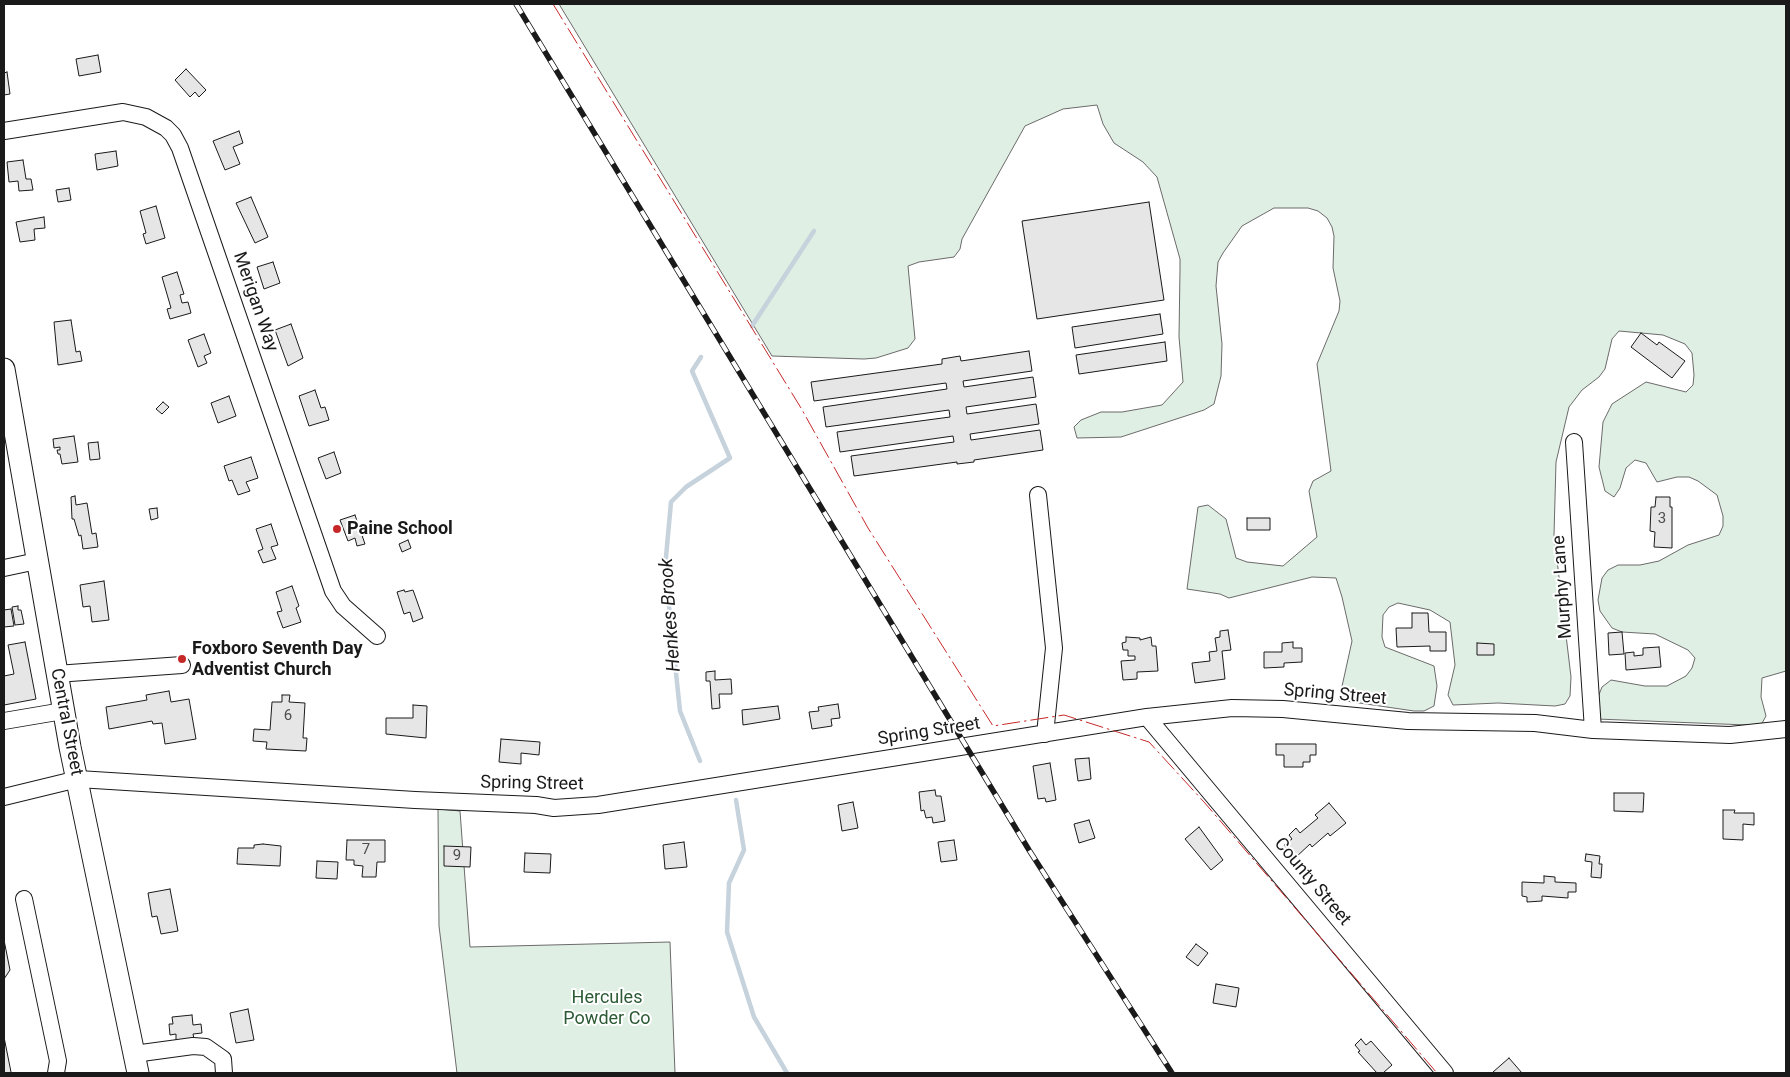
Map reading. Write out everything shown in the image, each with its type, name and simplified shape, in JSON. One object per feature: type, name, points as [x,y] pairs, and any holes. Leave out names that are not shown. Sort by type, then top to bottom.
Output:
[{"type":"main road","name":"Central Street","points":[[4,369],[63,711],[136,1064]]},
{"type":"street","name":"Merigan Way","points":[[4,131],[123,112],[146,117],[166,128],[173,135],[186,166],[333,591],[343,606],[377,636]]},
{"type":"street","name":"Murphy Lane","points":[[1574,442],[1593,730]]},
{"type":"street","points":[[1038,494],[1054,648],[1044,734]]},
{"type":"street","points":[[4,568],[37,561]]},
{"type":"street","points":[[56,674],[182,665]]},
{"type":"street","name":"Spring Street","points":[[4,797],[78,779],[415,800],[536,805],[554,808],[598,805],[1147,717],[1232,708],[1408,721],[1535,723],[1593,730],[1730,735],[1786,729]]},
{"type":"street","points":[[4,720],[63,711]]},
{"type":"street","name":"County Street","points":[[1147,717],[1445,1073]]},
{"type":"street","points":[[24,900],[58,1061],[56,1073]]},
{"type":"street","points":[[136,1064],[193,1046],[206,1048],[223,1058],[224,1073]]},
{"type":"green space","points":[[559,4],[1786,4],[1786,671],[1762,678],[1761,697],[1766,716],[1761,725],[1597,719],[1598,697],[1602,687],[1611,680],[1645,686],[1667,686],[1686,676],[1692,668],[1695,658],[1688,650],[1655,634],[1622,632],[1612,628],[1600,611],[1598,600],[1602,578],[1608,570],[1618,565],[1640,565],[1659,561],[1688,545],[1719,535],[1723,526],[1723,516],[1717,495],[1698,481],[1689,477],[1677,477],[1657,482],[1646,463],[1635,460],[1626,468],[1620,488],[1614,497],[1605,491],[1599,467],[1603,422],[1612,404],[1646,382],[1686,392],[1693,385],[1692,353],[1685,344],[1663,335],[1619,331],[1612,339],[1605,369],[1599,377],[1582,390],[1569,407],[1556,462],[1554,535],[1571,677],[1570,696],[1565,704],[1555,706],[1498,703],[1453,705],[1448,695],[1455,665],[1450,622],[1430,610],[1398,603],[1389,607],[1383,615],[1382,637],[1385,647],[1434,666],[1437,686],[1434,706],[1424,711],[1414,711],[1339,700],[1352,641],[1336,578],[1312,577],[1229,598],[1220,594],[1187,589],[1198,507],[1208,505],[1226,519],[1236,558],[1247,562],[1283,566],[1317,537],[1309,491],[1313,481],[1331,471],[1317,364],[1339,311],[1340,301],[1333,268],[1334,236],[1327,218],[1318,211],[1308,208],[1274,208],[1242,226],[1223,253],[1218,262],[1216,286],[1222,344],[1221,376],[1214,404],[1204,410],[1121,437],[1077,438],[1074,427],[1081,420],[1101,412],[1122,412],[1162,405],[1183,382],[1179,337],[1180,259],[1157,177],[1143,162],[1114,143],[1103,124],[1097,105],[1063,109],[1025,126],[962,239],[960,249],[954,257],[919,262],[908,266],[915,339],[908,348],[876,358],[864,359],[772,356]]},
{"type":"green space","name":"Hercules Powder Co","points":[[438,809],[460,811],[470,947],[670,942],[675,1073],[457,1073],[439,926]]},
{"type":"building","points":[[98,55],[101,72],[79,76],[76,59]]},
{"type":"building","points":[[186,69],[206,90],[199,97],[195,92],[190,97],[175,80]]},
{"type":"building","points":[[7,72],[10,94],[4,95],[4,73]]},
{"type":"building","points":[[239,131],[243,143],[233,147],[240,164],[225,170],[213,141]]},
{"type":"building","points":[[116,151],[118,166],[97,170],[95,154]]},
{"type":"building","points":[[23,160],[26,179],[31,179],[33,190],[19,191],[18,181],[9,182],[7,162]]},
{"type":"building","points":[[69,188],[71,200],[58,202],[56,190]]},
{"type":"building","points":[[251,197],[268,237],[255,243],[236,203]]},
{"type":"building","points":[[1149,202],[1164,300],[1037,319],[1022,221]]},
{"type":"building","points":[[156,206],[165,238],[146,244],[143,234],[146,233],[140,211]]},
{"type":"building","points":[[44,217],[45,228],[34,229],[35,240],[20,242],[16,222]]},
{"type":"building","points":[[273,262],[280,283],[264,289],[257,267]]},
{"type":"building","points":[[177,272],[184,294],[180,295],[182,303],[188,302],[191,313],[170,319],[167,309],[171,308],[162,277]]},
{"type":"building","points":[[1160,314],[1163,334],[1075,348],[1072,327]]},
{"type":"building","points":[[71,320],[76,352],[80,351],[82,361],[58,365],[54,322]]},
{"type":"building","points":[[291,324],[303,358],[288,366],[275,330]]},
{"type":"building","points":[[1641,333],[1657,345],[1659,342],[1685,361],[1672,378],[1631,347]]},
{"type":"building","points":[[204,334],[211,353],[204,356],[207,363],[198,367],[188,340]]},
{"type":"building","points":[[1165,342],[1167,361],[1079,374],[1076,355]]},
{"type":"building","points":[[1029,351],[1032,371],[963,381],[964,387],[1033,377],[1036,397],[966,407],[967,414],[1036,404],[1039,424],[970,434],[971,440],[1040,430],[1043,450],[974,460],[974,462],[957,464],[957,462],[854,476],[851,456],[954,442],[953,436],[840,452],[837,432],[950,417],[949,410],[826,427],[823,407],[947,389],[946,383],[814,401],[811,382],[942,364],[942,359],[960,356],[961,361]]},
{"type":"building","points":[[315,390],[321,408],[325,407],[329,420],[309,426],[299,396]]},
{"type":"building","points":[[229,396],[236,416],[218,423],[211,403]]},
{"type":"building","points":[[163,402],[169,407],[162,414],[156,409]]},
{"type":"building","points":[[74,436],[78,462],[62,464],[57,450],[60,450],[60,447],[54,448],[53,439]]},
{"type":"building","points":[[98,442],[100,459],[90,460],[88,443]]},
{"type":"building","points":[[334,452],[341,473],[326,479],[318,458]]},
{"type":"building","points":[[251,457],[258,478],[246,482],[250,491],[238,495],[232,480],[229,481],[224,466]]},
{"type":"building","points":[[75,496],[76,505],[87,503],[92,534],[96,533],[98,547],[83,549],[81,535],[79,536],[74,519],[72,519],[71,497]]},
{"type":"building","points":[[1656,497],[1670,497],[1670,507],[1672,507],[1672,548],[1654,547],[1655,532],[1650,531],[1651,507],[1655,507]]},
{"type":"building","points":[[157,508],[158,518],[151,520],[149,509]]},
{"type":"building","points":[[355,515],[365,544],[357,546],[355,538],[348,541],[340,520]]},
{"type":"building","points":[[1247,518],[1270,518],[1270,530],[1247,530]]},
{"type":"building","points":[[271,524],[278,545],[271,547],[276,559],[263,563],[258,551],[263,549],[256,529]]},
{"type":"building","points":[[408,540],[411,548],[402,552],[399,544]]},
{"type":"building","points":[[104,581],[109,620],[92,622],[90,606],[83,607],[80,585]]},
{"type":"building","points":[[292,586],[299,606],[296,608],[301,622],[283,628],[277,612],[282,611],[276,592]]},
{"type":"building","points":[[404,590],[405,592],[413,590],[423,618],[413,622],[410,612],[404,614],[397,592]]},
{"type":"building","points":[[18,606],[18,610],[21,610],[24,624],[15,625],[12,607]]},
{"type":"building","points":[[11,609],[14,626],[4,627],[4,610]]},
{"type":"building","points":[[1412,613],[1428,613],[1429,632],[1446,632],[1446,651],[1430,651],[1430,646],[1397,647],[1396,628],[1412,628]]},
{"type":"building","points":[[1228,630],[1231,650],[1222,651],[1225,679],[1195,683],[1192,663],[1210,661],[1209,652],[1217,651],[1215,638],[1220,637],[1220,631]]},
{"type":"building","points":[[1622,632],[1624,654],[1609,655],[1608,633]]},
{"type":"building","points":[[1126,637],[1140,638],[1140,640],[1151,637],[1152,646],[1156,646],[1158,671],[1137,672],[1137,679],[1123,680],[1121,661],[1135,660],[1135,656],[1128,656],[1128,650],[1123,650],[1122,643],[1126,642]]},
{"type":"building","points":[[25,642],[36,699],[4,705],[4,676],[14,674],[8,645]]},
{"type":"building","points":[[1293,642],[1293,648],[1302,648],[1302,662],[1284,663],[1284,667],[1264,668],[1264,652],[1282,652],[1282,643]]},
{"type":"building","points":[[1477,643],[1494,644],[1494,655],[1477,655]]},
{"type":"building","points":[[1659,647],[1661,667],[1626,670],[1625,653],[1634,652],[1634,656],[1643,655],[1643,648]]},
{"type":"building","points":[[715,671],[715,680],[731,679],[732,694],[719,694],[720,708],[712,709],[710,681],[706,681],[706,672]]},
{"type":"building","points":[[169,691],[171,702],[189,699],[196,739],[165,744],[162,723],[153,724],[152,721],[109,729],[106,707],[147,700],[146,695]]},
{"type":"building","points":[[282,695],[290,695],[289,702],[305,703],[303,738],[307,738],[306,751],[266,749],[267,742],[253,741],[254,729],[270,730],[272,702],[282,702]]},
{"type":"building","points":[[838,704],[840,718],[831,719],[832,726],[812,729],[809,712],[819,711],[818,707]]},
{"type":"building","points":[[413,705],[427,706],[426,738],[386,734],[386,718],[413,718]]},
{"type":"building","points":[[778,706],[780,719],[743,725],[742,710]]},
{"type":"building","points":[[501,739],[540,742],[539,755],[521,753],[521,764],[499,762]]},
{"type":"building","points":[[1276,744],[1316,744],[1316,755],[1310,755],[1310,762],[1303,762],[1303,767],[1284,767],[1284,755],[1276,755]]},
{"type":"building","points":[[1089,758],[1091,779],[1078,781],[1075,759]]},
{"type":"building","points":[[1050,763],[1056,800],[1046,802],[1045,798],[1038,799],[1033,766]]},
{"type":"building","points":[[935,790],[936,796],[941,796],[945,821],[933,823],[932,817],[926,818],[924,810],[921,811],[919,792]]},
{"type":"building","points":[[1614,793],[1644,793],[1643,812],[1614,811]]},
{"type":"building","points":[[853,802],[858,828],[842,831],[838,805]]},
{"type":"building","points":[[1329,803],[1346,823],[1330,836],[1328,833],[1312,847],[1310,844],[1295,858],[1284,845],[1292,839],[1289,835],[1296,828],[1300,833],[1318,818],[1315,815]]},
{"type":"building","points":[[1723,810],[1735,810],[1734,813],[1754,813],[1754,825],[1743,824],[1743,840],[1723,839]]},
{"type":"building","points":[[1089,820],[1095,838],[1079,843],[1074,824]]},
{"type":"building","points":[[1199,827],[1223,860],[1211,870],[1185,839]]},
{"type":"building","points":[[347,840],[385,840],[385,862],[377,862],[376,877],[362,877],[363,866],[354,865],[354,860],[346,860]]},
{"type":"building","points":[[954,840],[957,860],[941,862],[938,842]]},
{"type":"building","points":[[684,842],[687,867],[665,869],[663,845]]},
{"type":"building","points":[[254,845],[281,846],[280,866],[237,864],[238,848],[254,848]]},
{"type":"building","points":[[444,846],[471,847],[470,867],[444,866]]},
{"type":"building","points":[[525,853],[551,854],[550,873],[524,872]]},
{"type":"building","points":[[1586,854],[1600,856],[1599,864],[1602,864],[1601,878],[1591,877],[1592,862],[1585,861]]},
{"type":"building","points":[[317,861],[338,862],[337,879],[316,878]]},
{"type":"building","points":[[1544,876],[1555,877],[1555,882],[1576,883],[1576,892],[1568,892],[1568,898],[1542,896],[1542,901],[1527,902],[1527,897],[1522,896],[1522,882],[1544,883]]},
{"type":"building","points":[[170,889],[178,931],[161,934],[157,916],[152,917],[148,893]]},
{"type":"building","points":[[4,940],[10,970],[4,979]]},
{"type":"building","points":[[1196,944],[1208,953],[1198,966],[1186,957]]},
{"type":"building","points":[[1216,984],[1239,988],[1236,1007],[1213,1003]]},
{"type":"building","points":[[248,1009],[254,1040],[236,1043],[230,1013]]},
{"type":"building","points":[[192,1015],[193,1025],[201,1024],[202,1033],[193,1034],[194,1039],[176,1041],[176,1034],[170,1035],[169,1024],[173,1024],[172,1017]]},
{"type":"building","points":[[4,1037],[11,1072],[10,1073],[4,1073]]},
{"type":"building","points":[[1361,1039],[1366,1045],[1371,1041],[1392,1065],[1383,1073],[1377,1073],[1358,1052],[1360,1051],[1355,1045]]},
{"type":"building","points":[[1509,1058],[1522,1073],[1493,1072]]},
{"type":"waterway","name":"Henkes Brook","points":[[752,326],[814,231]]},
{"type":"waterway","name":"Henkes Brook","points":[[700,761],[680,711],[665,568],[671,502],[686,487],[730,458],[692,371],[701,357]]},
{"type":"waterway","name":"Henkes Brook","points":[[736,800],[744,850],[729,883],[727,932],[754,1017],[787,1073]]},
{"type":"railway","points":[[516,4],[1029,850],[1172,1073]]},
{"type":"power","points":[[553,4],[801,408],[868,528],[993,726],[1064,715],[1149,742],[1204,802],[1437,1073]]},
{"type":"place","name":"Paine School","points":[[337,529]]},
{"type":"place","name":"Foxboro Seventh Day Adventist Church","points":[[182,659]]}]
